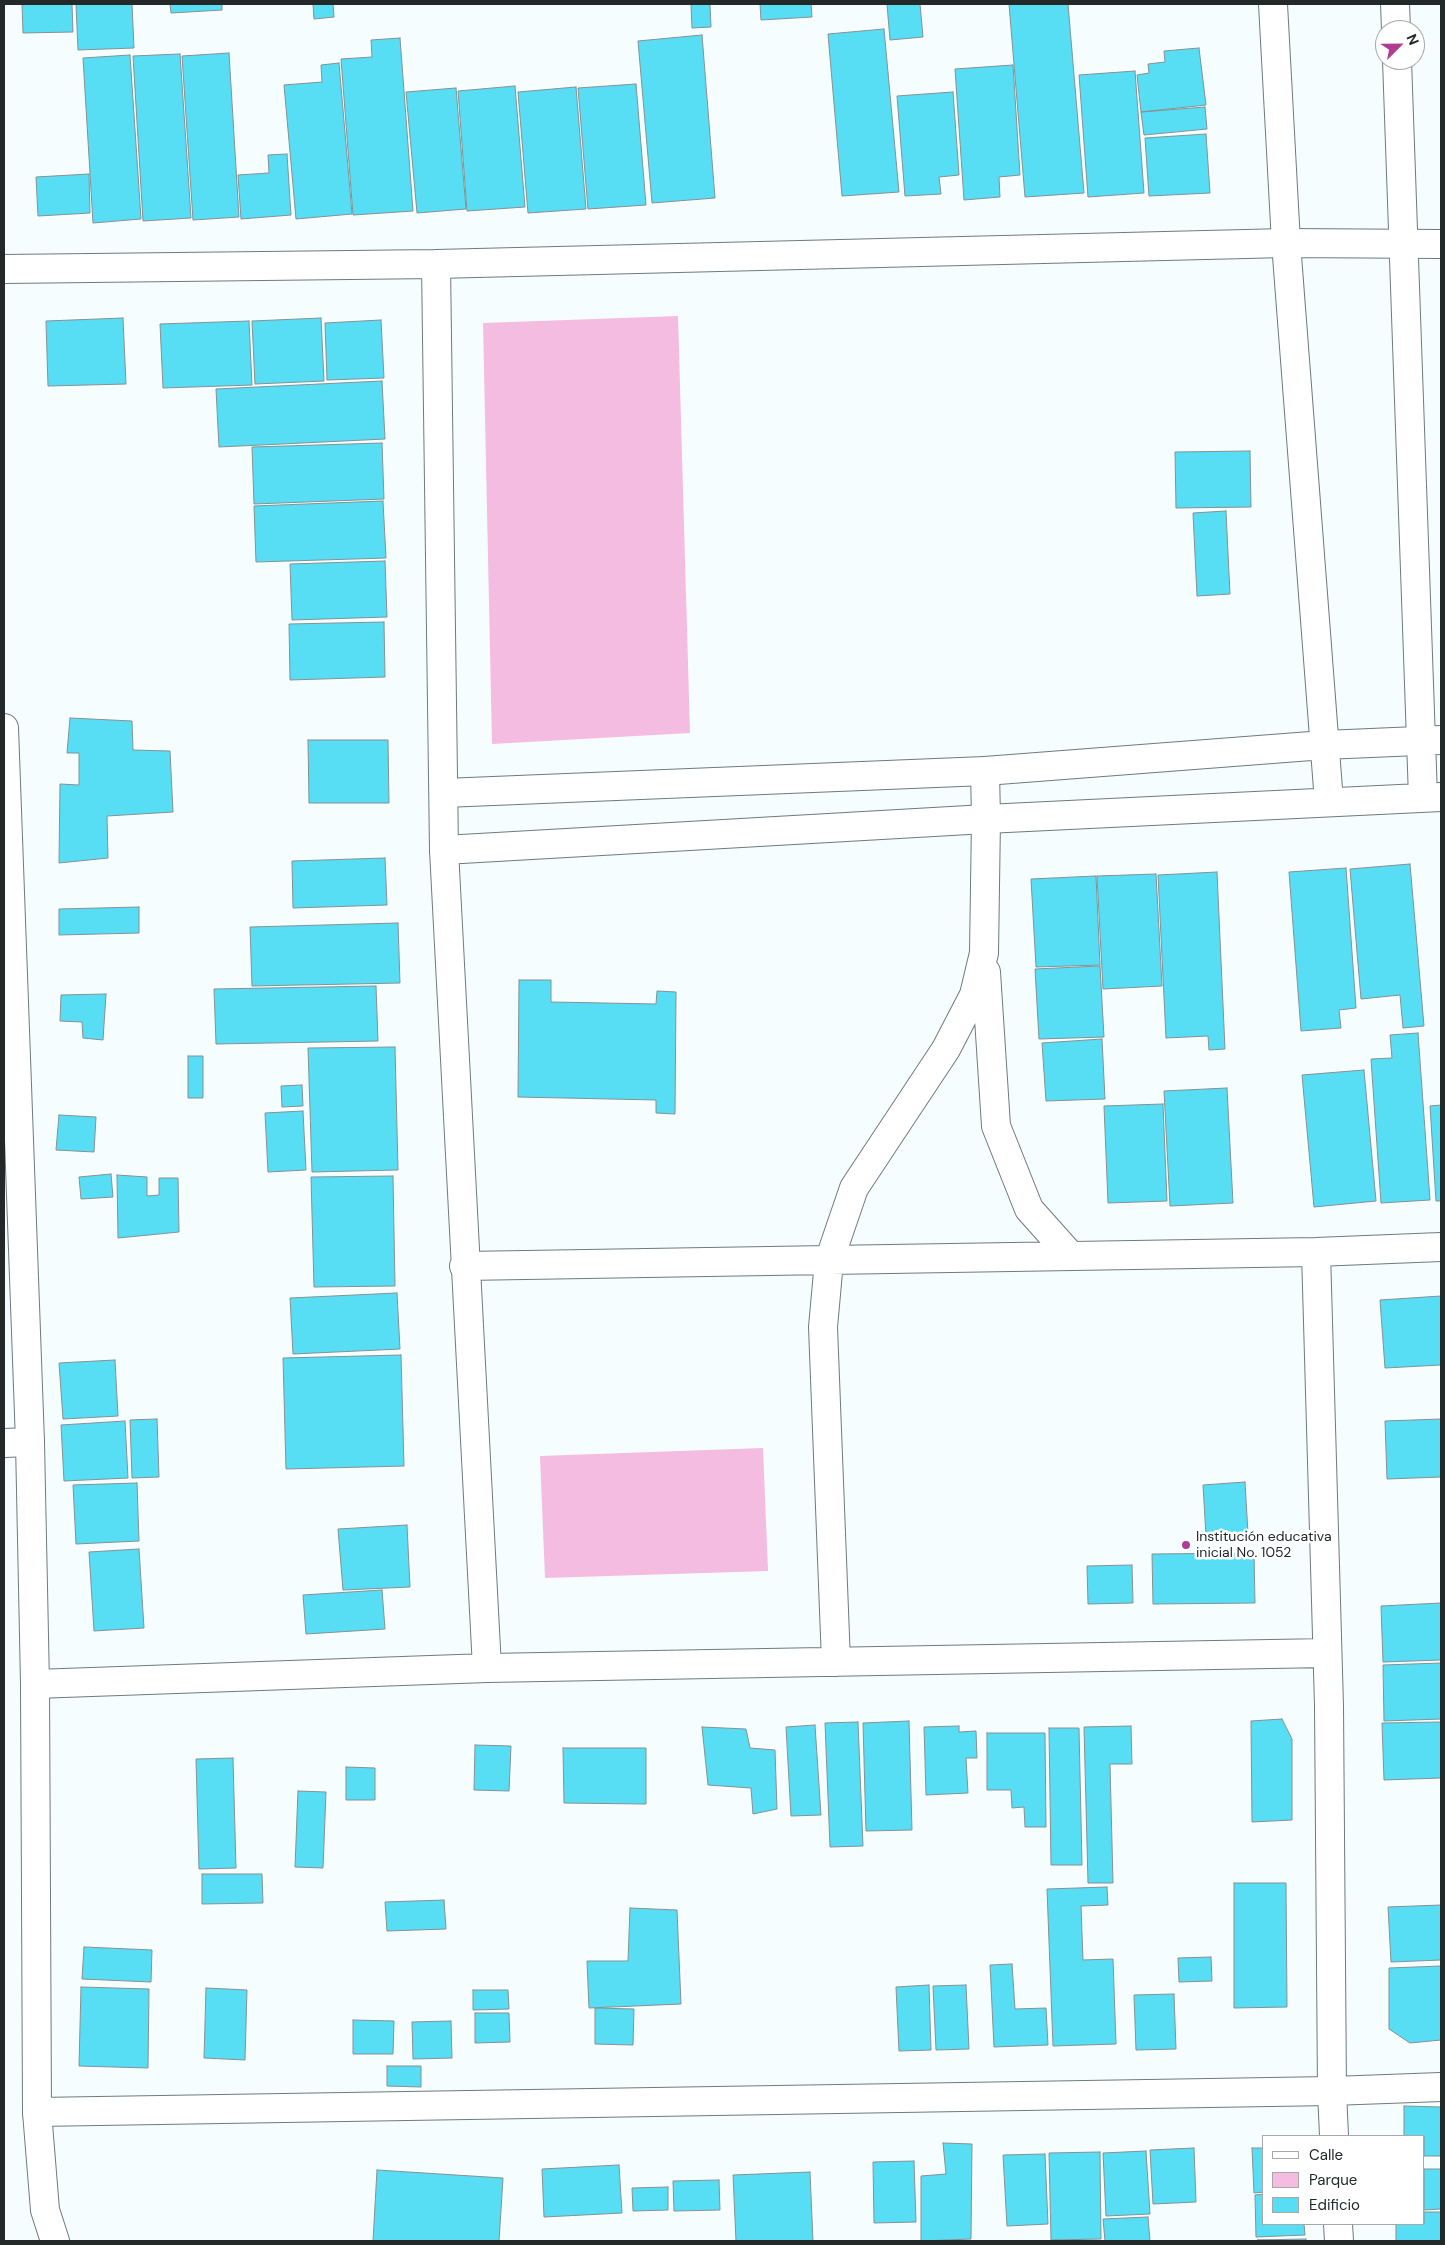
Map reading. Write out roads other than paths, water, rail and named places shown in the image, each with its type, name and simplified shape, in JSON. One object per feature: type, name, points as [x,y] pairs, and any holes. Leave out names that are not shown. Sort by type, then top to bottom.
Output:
[{"type":"street","points":[[1273,4],[1286,242],[1329,802]]},
{"type":"street","points":[[1395,4],[1396,20]]},
{"type":"street","points":[[444,850],[986,819],[1432,797],[1431,740],[1397,70]]},
{"type":"street","points":[[4,269],[436,264],[1286,242],[1441,244]]},
{"type":"street","points":[[436,264],[444,850],[464,1266],[487,1668]]},
{"type":"street","points":[[4,728],[30,1442],[35,1684],[37,2112],[45,2210],[55,2241]]},
{"type":"street","points":[[444,793],[985,771],[1324,745],[1431,740]]},
{"type":"street","points":[[985,771],[984,953],[996,1126],[1029,1209],[1071,1256]]},
{"type":"street","points":[[836,1662],[823,1327],[829,1261],[854,1188],[946,1050],[974,995],[984,953]]},
{"type":"street","points":[[464,1266],[1316,1252],[1441,1247]]},
{"type":"street","points":[[1316,1252],[1327,1653],[1334,2135]]},
{"type":"street","points":[[4,1443],[30,1442]]},
{"type":"street","points":[[35,1684],[487,1668],[1327,1653]]},
{"type":"street","points":[[37,2112],[1332,2091],[1441,2087]]},
{"type":"street","points":[[1338,2225],[1339,2241]]},
{"type":"place","name":"Institución educativa inicial No. 1052","points":[[1186,1545]]}]
